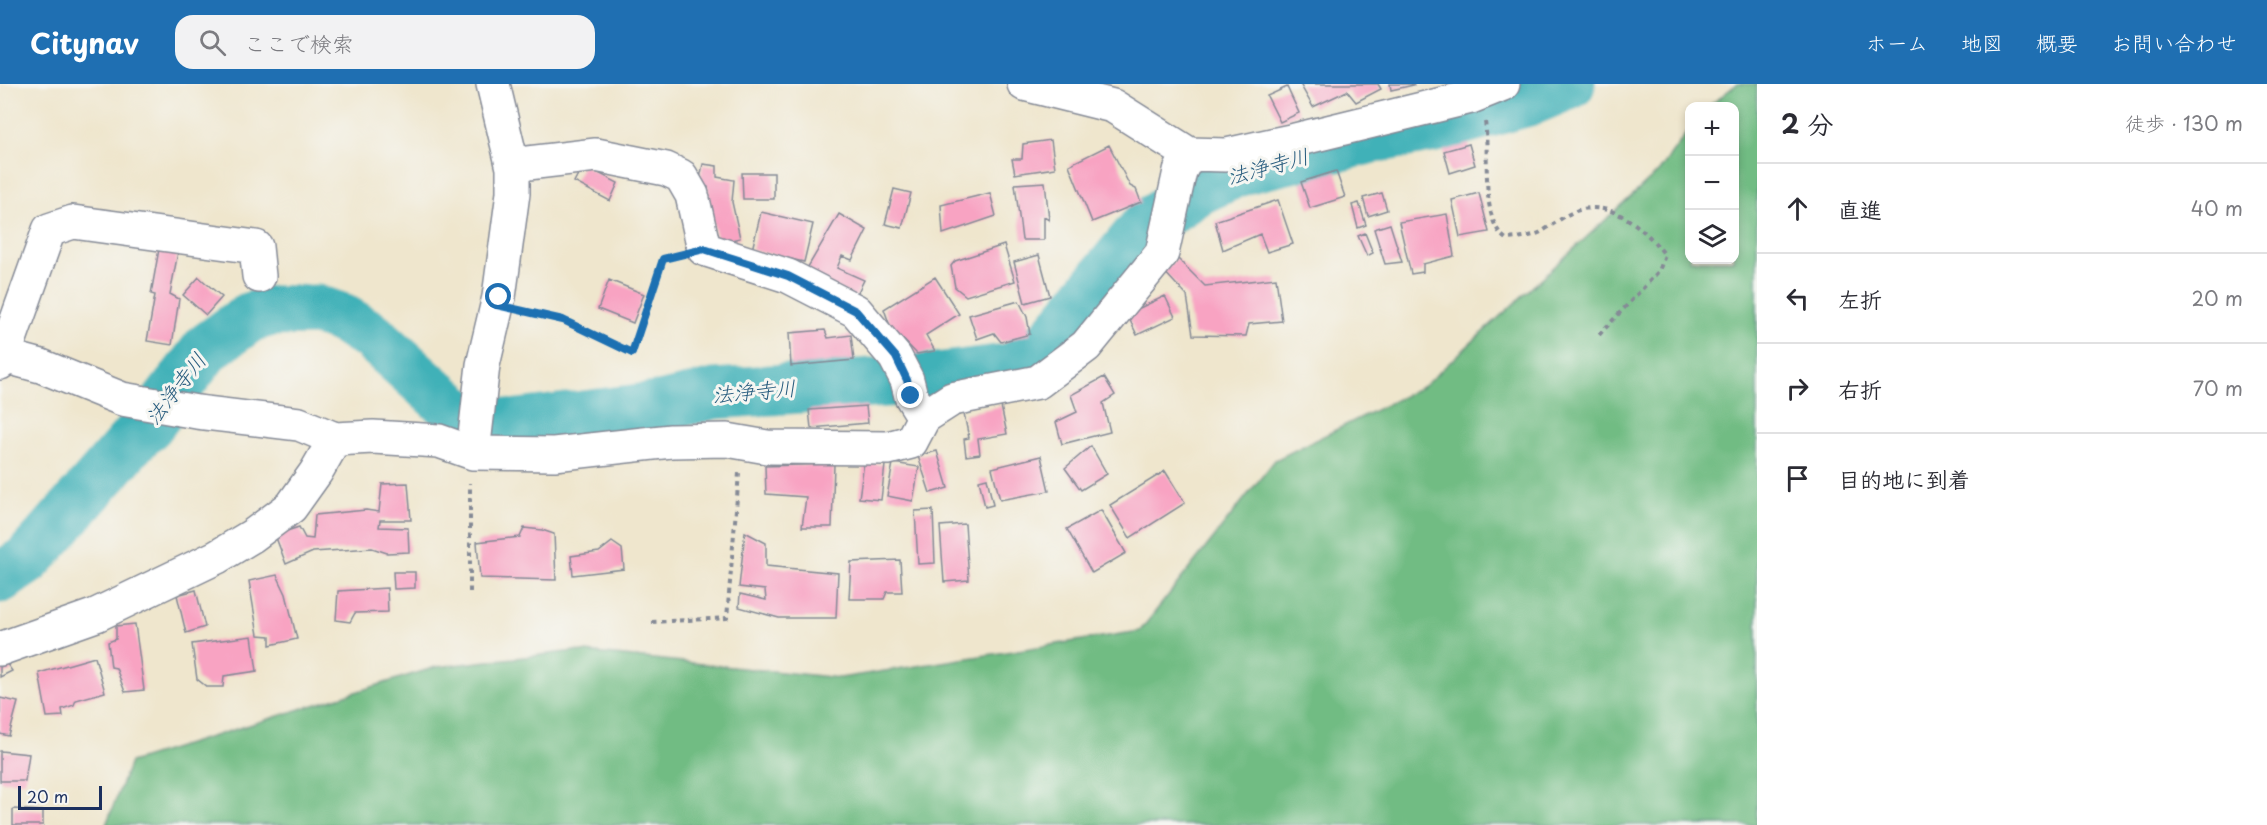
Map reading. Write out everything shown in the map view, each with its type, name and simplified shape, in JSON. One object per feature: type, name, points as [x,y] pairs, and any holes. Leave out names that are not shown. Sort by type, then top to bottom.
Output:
[{"type":"street","points":[[473,453],[483,365],[497,305],[511,210],[513,168],[493,84]]},
{"type":"street","points":[[1024,84],[1113,106],[1188,154],[1226,155],[1471,97],[1503,84]]},
{"type":"street","points":[[259,276],[256,247],[73,222],[49,230],[1,358],[41,366],[122,399],[197,412],[299,424],[335,439],[373,437],[439,441],[473,453],[554,454],[671,441],[727,440],[767,447],[888,448],[911,442],[924,417],[952,399],[1038,382],[1086,346],[1162,253],[1180,171],[1188,154]]},
{"type":"street","points":[[513,168],[528,163],[596,155],[666,169],[681,176],[692,195],[704,249],[788,276],[856,311],[896,357],[907,380],[911,396],[924,417]]},
{"type":"street","points":[[0,649],[96,615],[217,557],[252,536],[291,507],[316,472],[335,439]]},
{"type":"path","points":[[1471,97],[1481,100],[1487,134],[1487,186],[1494,224],[1506,239],[1537,234],[1577,211],[1593,207],[1622,215],[1638,226],[1665,255],[1659,271],[1598,336]]},
{"type":"path","points":[[497,305],[563,320],[632,353],[663,259],[704,249]]},
{"type":"path","points":[[652,622],[727,618],[741,460],[740,443]]},
{"type":"path","points":[[470,592],[470,468],[473,453]]},
{"type":"green space","points":[[1737,84],[1757,84],[1757,825],[106,825],[130,762],[436,667],[575,651],[840,678],[1140,631],[1275,460],[1424,386],[1659,171],[1685,135],[1685,264],[1739,264],[1739,102],[1714,102]]},
{"type":"building","points":[[1300,84],[1378,84],[1381,89],[1356,102],[1347,91],[1313,107]]},
{"type":"building","points":[[1390,84],[1414,84],[1414,85],[1391,90]]},
{"type":"building","points":[[1287,87],[1299,113],[1280,122],[1267,96]]},
{"type":"building","points":[[1051,140],[1055,168],[1015,174],[1012,159],[1022,159],[1023,144]]},
{"type":"building","points":[[1469,144],[1475,165],[1450,173],[1444,151]]},
{"type":"building","points":[[1109,145],[1130,186],[1136,189],[1141,202],[1092,222],[1069,165]]},
{"type":"building","points":[[703,164],[717,166],[717,177],[734,180],[732,202],[740,238],[718,243],[709,207],[708,187],[699,183]]},
{"type":"building","points":[[583,165],[618,183],[610,201],[574,182]]},
{"type":"building","points":[[1336,171],[1345,197],[1310,208],[1301,182]]},
{"type":"building","points":[[742,173],[774,173],[774,199],[743,199]]},
{"type":"building","points":[[1045,182],[1049,220],[1044,217],[1044,240],[1022,240],[1015,184]]},
{"type":"building","points":[[894,189],[911,193],[902,228],[885,224]]},
{"type":"building","points":[[990,193],[996,216],[943,234],[941,205]]},
{"type":"building","points":[[1382,193],[1387,210],[1368,216],[1363,198]]},
{"type":"building","points":[[1479,193],[1489,232],[1460,237],[1452,200]]},
{"type":"building","points":[[1278,200],[1293,244],[1267,252],[1260,234],[1223,250],[1215,221]]},
{"type":"building","points":[[1359,203],[1366,225],[1358,228],[1352,205]]},
{"type":"building","points":[[761,212],[813,224],[804,262],[752,250]]},
{"type":"building","points":[[839,214],[867,230],[852,260],[842,256],[837,268],[864,280],[855,298],[805,272]]},
{"type":"building","points":[[1447,214],[1454,256],[1423,264],[1423,272],[1411,274],[1399,222]]},
{"type":"building","points":[[1390,224],[1402,262],[1385,264],[1374,229]]},
{"type":"building","points":[[1365,233],[1373,253],[1367,256],[1358,236]]},
{"type":"building","points":[[1004,245],[1015,281],[966,296],[955,287],[951,266],[955,261]]},
{"type":"building","points":[[159,249],[178,252],[170,294],[179,299],[172,345],[147,341],[155,295],[151,294]]},
{"type":"building","points":[[1039,255],[1050,296],[1025,303],[1014,262]]},
{"type":"building","points":[[1177,258],[1205,286],[1276,278],[1282,321],[1249,324],[1246,336],[1193,335],[1187,296],[1163,270]]},
{"type":"building","points":[[199,277],[222,297],[206,315],[183,295]]},
{"type":"building","points":[[935,277],[959,314],[926,335],[935,351],[917,354],[890,326],[884,309]]},
{"type":"building","points":[[609,280],[644,294],[633,323],[598,309]]},
{"type":"building","points":[[1165,296],[1175,317],[1137,335],[1127,314]]},
{"type":"building","points":[[1019,301],[1027,317],[1030,334],[1001,342],[994,333],[977,339],[969,315]]},
{"type":"building","points":[[825,330],[828,338],[851,335],[854,360],[791,366],[789,333]]},
{"type":"building","points":[[1104,377],[1115,395],[1103,403],[1110,432],[1062,444],[1056,422],[1077,412],[1071,395]]},
{"type":"building","points":[[866,406],[868,423],[811,428],[809,410]]},
{"type":"building","points":[[1001,406],[1007,434],[978,439],[980,454],[966,456],[964,439],[969,438],[964,414]]},
{"type":"building","points":[[1091,446],[1107,474],[1081,490],[1065,468]]},
{"type":"building","points":[[937,451],[948,488],[930,493],[918,456]]},
{"type":"building","points":[[1041,456],[1049,491],[1000,500],[992,468]]},
{"type":"building","points":[[864,463],[885,465],[881,500],[859,498]]},
{"type":"building","points":[[893,463],[919,467],[913,501],[887,496]]},
{"type":"building","points":[[834,464],[832,527],[802,527],[806,497],[766,494],[765,466]]},
{"type":"building","points":[[1165,471],[1185,503],[1130,538],[1110,505]]},
{"type":"building","points":[[987,478],[993,505],[985,507],[979,480]]},
{"type":"building","points":[[408,483],[411,520],[380,520],[379,527],[408,528],[409,552],[387,553],[372,548],[313,552],[286,564],[275,535],[299,527],[305,538],[313,539],[315,515],[366,510],[379,512],[382,484]]},
{"type":"building","points":[[933,510],[935,563],[918,564],[915,511]]},
{"type":"building","points":[[1101,510],[1126,553],[1092,573],[1067,529]]},
{"type":"building","points":[[965,524],[969,580],[944,582],[940,526]]},
{"type":"building","points":[[524,528],[554,534],[556,580],[480,578],[477,542],[520,537]]},
{"type":"building","points":[[745,532],[766,543],[766,566],[838,573],[836,618],[779,618],[739,607],[740,594],[766,600],[765,590],[739,587]]},
{"type":"building","points":[[612,542],[622,549],[624,569],[573,575],[571,556],[599,552]]},
{"type":"building","points":[[900,560],[902,592],[887,592],[884,599],[849,599],[851,562]]},
{"type":"building","points":[[393,572],[415,572],[415,588],[394,589]]},
{"type":"building","points":[[277,575],[286,594],[297,639],[270,645],[270,636],[258,635],[249,581]]},
{"type":"building","points":[[387,588],[388,612],[355,613],[350,622],[336,620],[338,591]]},
{"type":"building","points":[[196,590],[205,627],[186,633],[177,595]]},
{"type":"building","points":[[135,624],[144,690],[125,692],[116,668],[111,667],[108,642],[116,639],[116,626]]},
{"type":"building","points":[[252,636],[257,671],[224,676],[223,687],[207,687],[197,679],[192,644]]},
{"type":"building","points":[[95,657],[105,692],[76,700],[74,705],[62,709],[63,716],[47,717],[39,673]]},
{"type":"building","points":[[7,664],[12,671],[0,677],[0,667]]},
{"type":"building","points":[[0,698],[18,702],[9,736],[0,734]]},
{"type":"building","points":[[0,751],[29,754],[25,781],[0,781]]},
{"type":"building","points":[[13,809],[43,811],[43,825],[13,825]]},
{"type":"waterway","name":"法浄寺川","points":[[0,578],[27,560],[132,441],[149,425],[207,348],[250,317],[272,311],[318,310],[341,318],[372,336],[459,414],[510,425],[664,406],[714,394],[928,379],[1013,368],[1050,342],[1147,224],[1200,189],[1241,170],[1369,139],[1436,127],[1532,100],[1570,84]]},
{"type":"route","points":[[499,297],[497,305],[563,320],[632,353],[663,259],[704,249],[788,276],[856,311],[896,357],[907,380],[911,396]]}]
